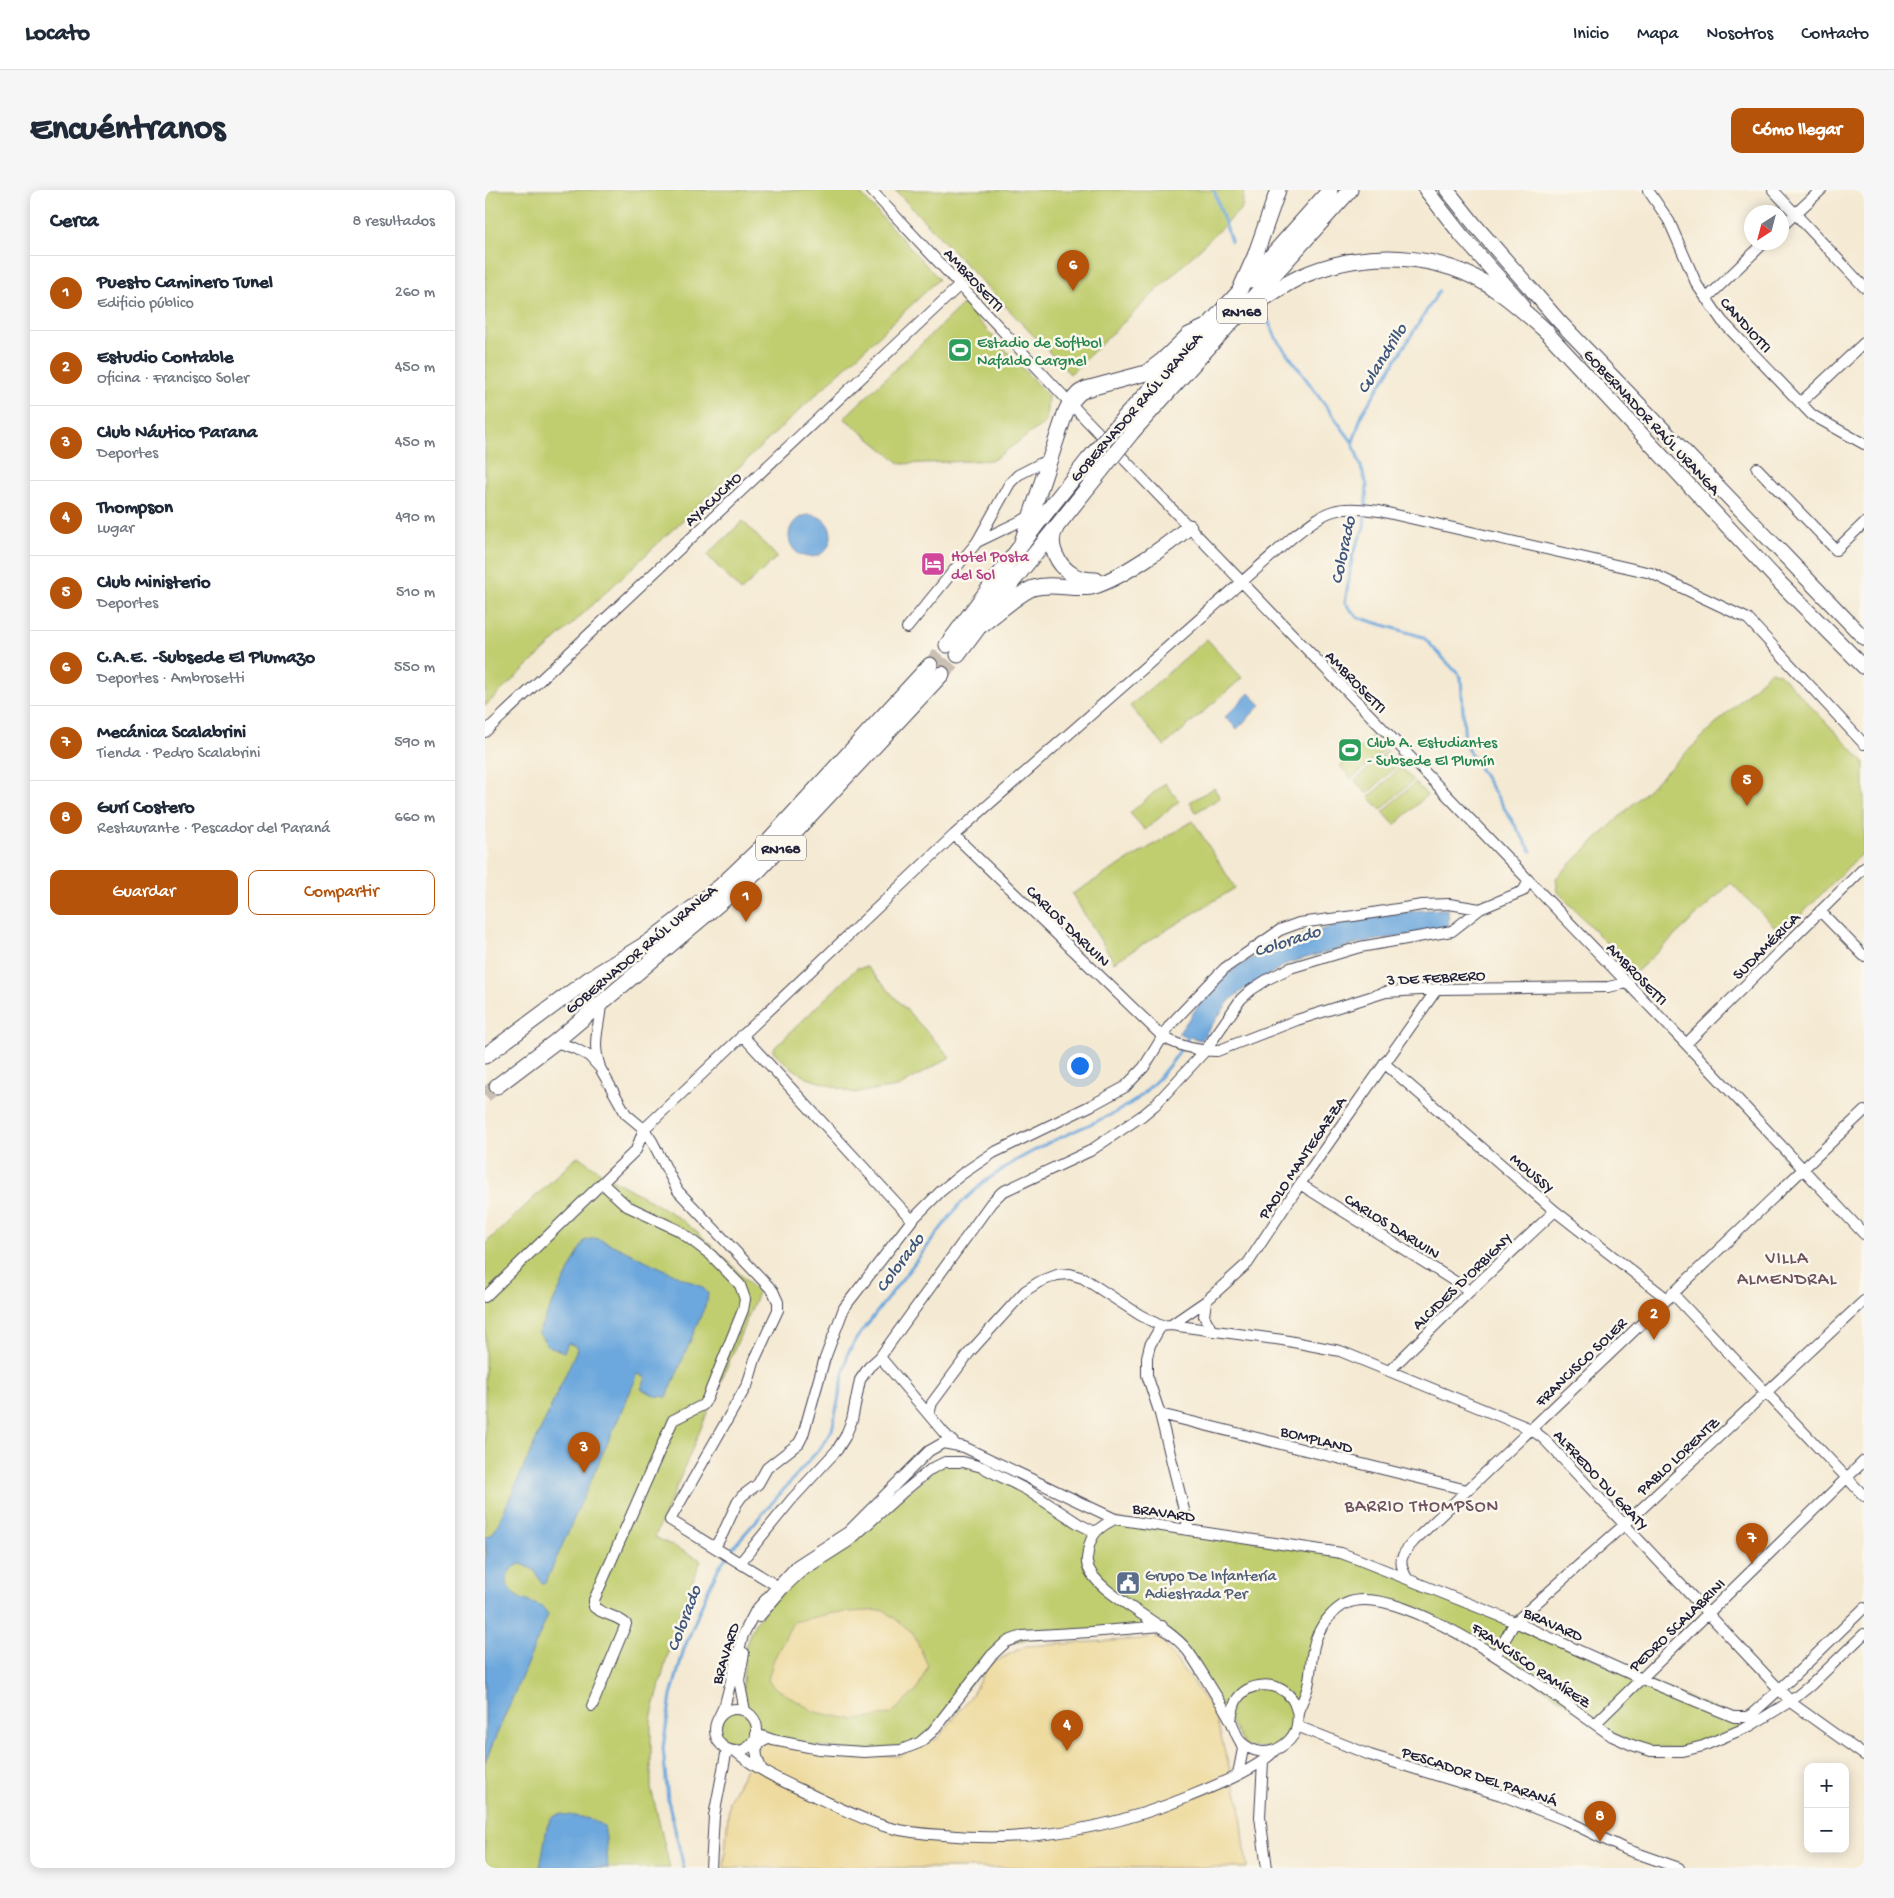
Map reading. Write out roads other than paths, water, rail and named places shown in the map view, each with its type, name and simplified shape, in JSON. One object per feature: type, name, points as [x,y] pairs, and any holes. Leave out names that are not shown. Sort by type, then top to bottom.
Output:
[{"type":"highway","name":"GOBERNADOR RAÚL URANGA","points":[[1278,190],[1255,256],[1239,292],[1122,420],[1051,506],[1021,545],[953,650],[980,626],[1067,512],[1133,431],[1350,190]]},
{"type":"highway","points":[[1239,292],[1330,190]]},
{"type":"highway","points":[[1236,318],[1274,291],[1301,277],[1327,267],[1371,258],[1400,258],[1433,262],[1458,270],[1495,289],[1546,331]]},
{"type":"highway","points":[[1021,545],[1049,458],[1070,403],[1079,393],[1086,389],[1146,373],[1163,360],[1189,335],[1208,326]]},
{"type":"highway","points":[[1067,512],[1053,533],[1057,559],[1074,576],[1085,580],[1113,578]]},
{"type":"highway","points":[[980,626],[1035,587],[1091,587],[1113,578],[1172,541],[1189,528]]},
{"type":"highway","name":"GOBERNADOR RAÚL URANGA","points":[[485,1056],[589,979],[649,942],[721,886],[768,841],[936,669],[759,870],[693,928],[601,1002],[555,1042],[497,1086]]},
{"type":"main road","name":"GOBERNADOR RAÚL URANGA","points":[[1426,190],[1462,236],[1546,331],[1781,584],[1864,666]]},
{"type":"main road","name":"GOBERNADOR RAÚL URANGA","points":[[1447,190],[1558,320],[1863,636]]},
{"type":"street","name":"AMBROSETTI","points":[[871,190],[1189,528],[1687,1044],[1864,1234]]},
{"type":"street","name":"CANDIOTTI","points":[[1649,190],[1669,221],[1697,285],[1721,321],[1813,415],[1864,444]]},
{"type":"street","points":[[1773,190],[1864,287]]},
{"type":"street","points":[[1789,220],[1821,190]]},
{"type":"street","points":[[1705,299],[1757,250]]},
{"type":"street","name":"AYACUCHO","points":[[485,732],[960,285]]},
{"type":"street","points":[[1800,403],[1864,343]]},
{"type":"street","points":[[907,628],[977,542],[1010,483],[1018,474],[1049,458]]},
{"type":"street","points":[[1757,468],[1836,550],[1864,523]]},
{"type":"street","points":[[977,542],[1051,506]]},
{"type":"street","points":[[485,1297],[636,1150],[644,1128],[954,835],[1241,581],[1313,521],[1333,510],[1351,508],[1379,512],[1651,573],[1748,619],[1864,744]]},
{"type":"street","name":"CARLOS DARWIN","points":[[954,835],[1167,1039]]},
{"type":"street","name":"SUDAMÉRICA","points":[[1687,1044],[1864,868]]},
{"type":"street","points":[[740,1562],[792,1499],[837,1450],[852,1420],[860,1380],[869,1367],[880,1357],[991,1203],[1002,1192],[1090,1151],[1155,1105],[1241,999],[1251,990],[1290,968],[1360,947],[1452,931],[1481,909],[1523,891],[1529,881]]},
{"type":"street","points":[[715,1547],[742,1496],[758,1484],[767,1468],[799,1443],[824,1361],[844,1308],[912,1220],[941,1191],[993,1153],[1125,1087],[1167,1039],[1170,1025],[1214,978],[1256,946],[1288,926],[1422,905],[1449,904],[1481,909]]},
{"type":"street","points":[[1820,911],[1864,956]]},
{"type":"street","name":"3 DE FEBRERO","points":[[1200,1050],[1217,1051],[1297,1020],[1386,992],[1437,989],[1608,987],[1627,983]]},
{"type":"street","name":"PAOLO MANTEGAZZA","points":[[1189,1530],[1160,1414],[1147,1375],[1147,1357],[1150,1345],[1166,1325],[1206,1301],[1248,1263],[1383,1063],[1437,989]]},
{"type":"street","points":[[601,1002],[595,1039],[597,1058],[600,1068],[626,1114],[644,1128],[653,1141],[679,1191],[773,1291],[778,1302],[778,1310],[755,1359],[747,1383],[670,1520],[780,1587]]},
{"type":"street","points":[[742,1036],[912,1220]]},
{"type":"street","points":[[1167,1039],[1200,1050]]},
{"type":"street","points":[[555,1042],[574,1048],[589,1056],[600,1068]]},
{"type":"street","name":"MOUSSY","points":[[1383,1063],[1555,1211],[1669,1296],[1765,1392],[1864,1496]]},
{"type":"street","name":"FRANCISCO SOLER","points":[[1407,1578],[1401,1566],[1404,1553],[1413,1541],[1864,1110]]},
{"type":"street","points":[[592,1706],[626,1624],[622,1620],[598,1611],[594,1607],[594,1600],[673,1420],[703,1405],[707,1399],[745,1299],[740,1285],[711,1255],[678,1230],[627,1206],[603,1184]]},
{"type":"street","name":"CARLOS DARWIN","points":[[1300,1184],[1470,1291]]},
{"type":"street","name":"ALCIDES D'ORBIGNY","points":[[1389,1371],[1555,1211]]},
{"type":"street","name":"ALFREDO DU GRATY","points":[[929,1414],[932,1404],[969,1353],[1025,1291],[1039,1282],[1057,1275],[1070,1274],[1083,1278],[1140,1315],[1166,1325],[1340,1351],[1531,1429],[1545,1439],[1791,1701],[1862,1749]]},
{"type":"street","points":[[1206,1301],[1204,1316],[1212,1331]]},
{"type":"street","name":"PABLO LORENTZ","points":[[1495,1655],[1515,1622],[1624,1525],[1864,1302]]},
{"type":"street","points":[[880,1357],[944,1433],[957,1445]]},
{"type":"street","name":"BOMPLAND","points":[[1160,1414],[1467,1490]]},
{"type":"street","name":"BRAVARD","points":[[717,1721],[725,1704],[743,1635],[756,1610],[780,1587],[805,1558],[848,1532],[933,1447],[943,1443],[957,1445],[975,1452],[1115,1519],[1341,1553],[1515,1622],[1642,1679],[1734,1717],[1747,1717],[1780,1689]]},
{"type":"street","name":"PEDRO SCALABRINI","points":[[1595,1724],[1864,1461]]},
{"type":"street","name":"BRAVARD","points":[[745,1711],[739,1680],[745,1649],[757,1620],[780,1587],[809,1565],[848,1542],[931,1469],[945,1462],[963,1462],[982,1467],[1027,1490],[1079,1524],[1095,1532]]},
{"type":"street","points":[[1115,1519],[1095,1532],[1089,1543],[1087,1563],[1094,1578],[1111,1595],[1162,1626],[1187,1649],[1231,1720],[1243,1749],[1238,1774]]},
{"type":"street","name":"FRANCISCO RAMÍREZ","points":[[1298,1714],[1308,1686],[1312,1653],[1318,1633],[1335,1611],[1345,1604],[1356,1600],[1367,1600],[1419,1614],[1460,1634],[1495,1655],[1613,1736],[1632,1745],[1671,1752],[1693,1749],[1754,1724],[1791,1701],[1812,1684],[1864,1634]]},
{"type":"street","points":[[1780,1689],[1864,1608]]},
{"type":"street","points":[[756,1734],[773,1740],[819,1749],[864,1752],[901,1750],[919,1742],[932,1732],[985,1663],[1006,1642],[1022,1636],[1050,1633],[1162,1626]]},
{"type":"street","points":[[731,1750],[743,1749],[751,1745],[756,1734],[755,1724],[751,1716],[745,1711],[737,1709],[729,1710],[722,1714],[717,1721],[715,1732],[719,1742],[731,1750],[763,1770],[829,1803],[887,1827],[929,1834],[980,1838],[1012,1838],[1088,1828],[1125,1820],[1161,1808],[1218,1784],[1263,1761],[1291,1738],[1297,1726],[1298,1714],[1292,1698],[1279,1688],[1264,1685],[1248,1689],[1236,1700],[1231,1720]]},
{"type":"street","name":"PESCADOR DEL PARANÁ","points":[[1297,1726],[1370,1755],[1501,1795],[1565,1820],[1625,1849],[1679,1868]]},
{"type":"street","points":[[763,1770],[756,1755],[757,1747],[764,1740],[773,1740]]},
{"type":"street","points":[[1239,1740],[1253,1750],[1263,1752],[1275,1750]]},
{"type":"street","points":[[711,1868],[713,1816],[731,1750]]},
{"type":"street","points":[[1263,1761],[1260,1817],[1267,1868]]},
{"type":"water","points":[[810,515],[825,521],[831,536],[825,551],[810,557],[795,551],[789,536],[795,521]]},
{"type":"water","points":[[1249,693],[1261,705],[1237,729],[1225,717]]},
{"type":"water","points":[[1448,909],[1449,928],[1359,943],[1288,963],[1244,989],[1230,1000],[1201,1040],[1178,1034],[1202,1000],[1218,982],[1240,965],[1266,951],[1327,928],[1359,920],[1421,910]]},
{"type":"water","points":[[594,1238],[702,1287],[708,1293],[707,1301],[667,1397],[656,1396],[641,1389],[646,1377],[638,1374],[546,1582],[542,1583],[534,1570],[522,1564],[511,1570],[508,1574],[507,1583],[511,1590],[522,1599],[540,1606],[548,1615],[485,1762],[485,1559],[487,1555],[485,1538],[492,1534],[496,1528],[578,1347],[568,1343],[564,1352],[548,1346],[538,1332],[584,1241]]},
{"type":"water","points":[[560,1814],[588,1819],[604,1826],[608,1868],[540,1868],[547,1827],[551,1818]]},
{"type":"waterway","name":"Colorado","points":[[1214,190],[1231,241]]},
{"type":"waterway","name":"Culandrillo","points":[[1353,442],[1362,414],[1439,291]]},
{"type":"waterway","name":"Colorado","points":[[1266,316],[1276,338],[1353,443],[1367,485],[1364,528],[1353,553],[1345,603],[1357,617],[1423,637],[1461,677],[1465,745],[1531,851]]},
{"type":"waterway","name":"Colorado","points":[[684,1868],[668,1800],[663,1748],[671,1696],[684,1649],[719,1567],[735,1545],[821,1447],[832,1430],[848,1353],[857,1338],[959,1205],[984,1182],[1015,1161],[1050,1142],[1115,1113],[1136,1100],[1158,1079],[1175,1058],[1190,1034]]},
{"type":"tunnel","points":[[930,665],[947,645]]},
{"type":"tunnel","points":[[942,674],[958,655]]},
{"type":"tunnel","points":[[485,1095],[497,1086]]},
{"type":"place","name":"C.A.E. -Subsede El Plumazo","points":[[1073,291]]},
{"type":"place","name":"Estadio de Softbol Nafaldo Cargnel","points":[[960,350]]},
{"type":"place","name":"Hotel Posta del Sol","points":[[933,564]]},
{"type":"place","name":"Club A. Estudiantes - Subsede El Plumín","points":[[1350,750]]},
{"type":"place","name":"Club Ministerio","points":[[1747,806]]},
{"type":"place","name":"Puesto Caminero Tunel","points":[[746,922]]},
{"type":"place","name":"Estudio Contable","points":[[1654,1340]]},
{"type":"place","name":"Club Náutico Parana","points":[[584,1473]]},
{"type":"place","name":"Mecánica Scalabrini","points":[[1752,1564]]},
{"type":"place","name":"Grupo De Infantería Adiestrada Per","points":[[1128,1583]]},
{"type":"place","name":"Thompson","points":[[1067,1751]]},
{"type":"place","name":"Gurí Costero","points":[[1600,1842]]},
{"type":"district","name":"VILLA ALMENDRAL","points":[[1787,1267]]},
{"type":"district","name":"BARRIO THOMPSON","points":[[1422,1505]]}]
